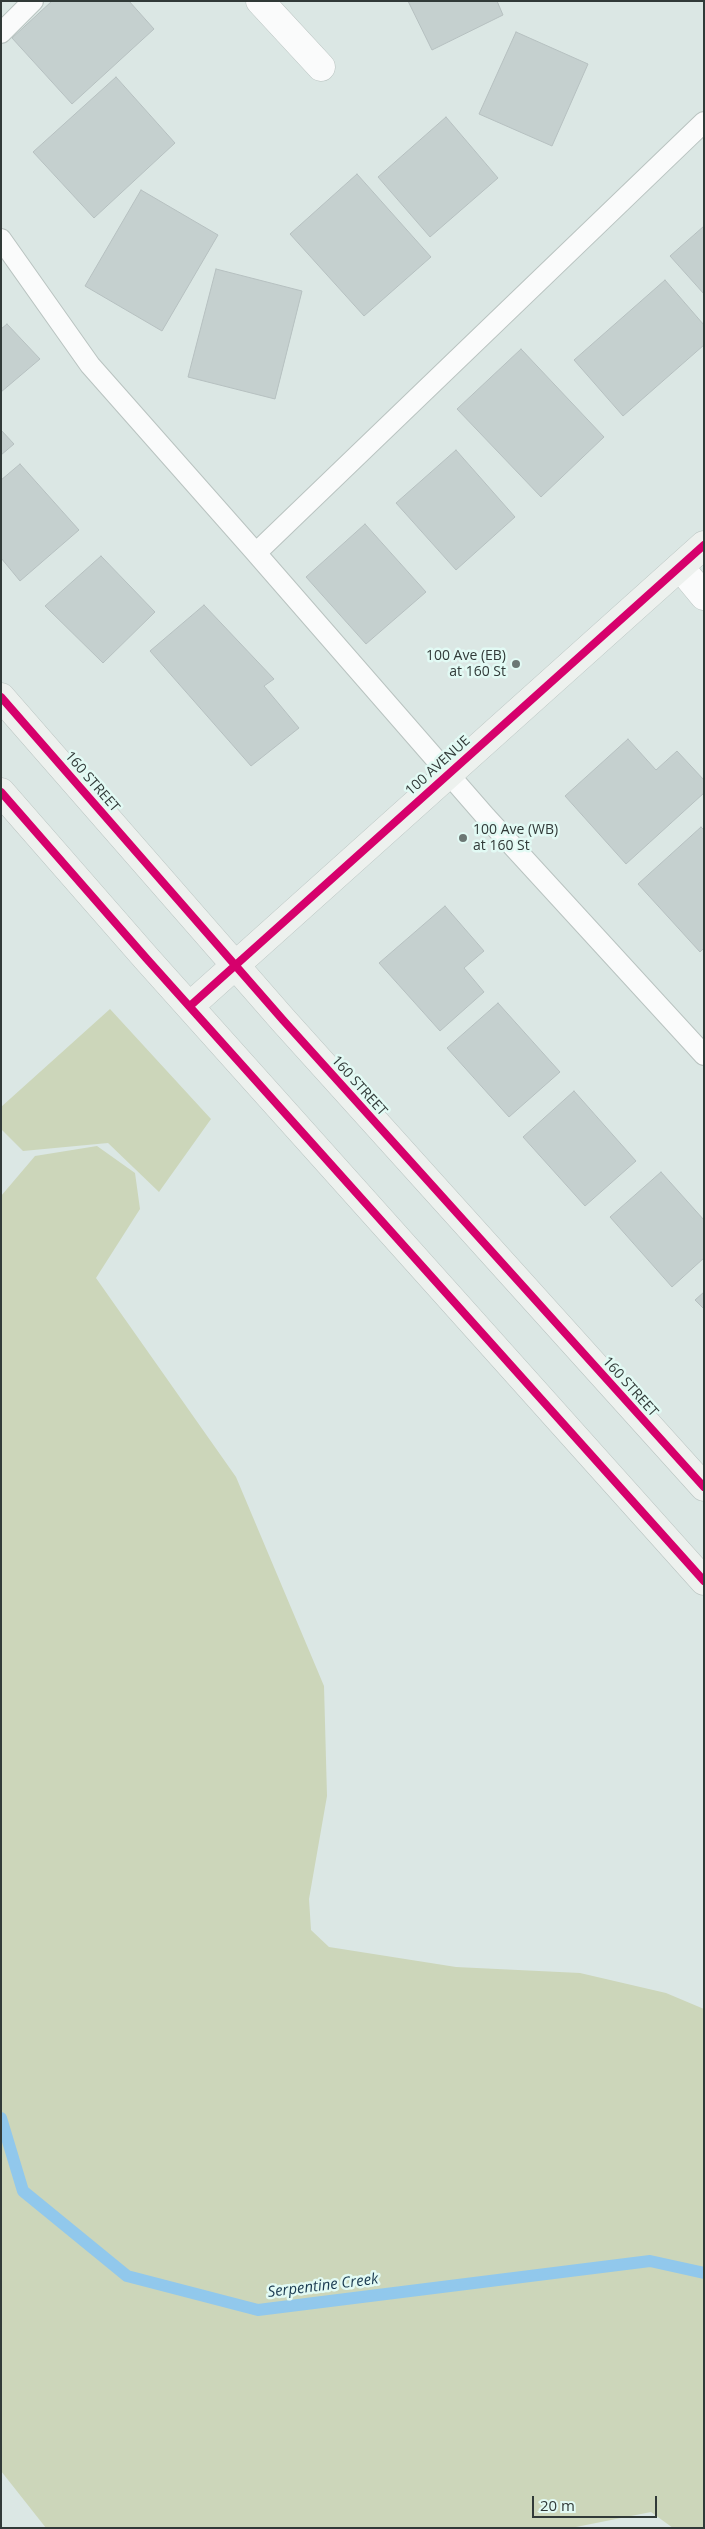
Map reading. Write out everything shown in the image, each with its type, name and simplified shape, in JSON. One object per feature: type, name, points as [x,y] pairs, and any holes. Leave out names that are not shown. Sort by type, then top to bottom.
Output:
[{"type":"main road","name":"100 AVENUE","points":[[190,1006],[704,545]]},
{"type":"main road","name":"160 STREET","points":[[1,697],[236,966],[704,1487]]},
{"type":"main road","points":[[1,792],[704,1581]]},
{"type":"street","points":[[260,1],[321,67]]},
{"type":"street","points":[[680,567],[704,596]]},
{"type":"lane","points":[[1,33],[33,1]]},
{"type":"lane","points":[[256,553],[704,122]]},
{"type":"lane","points":[[1,239],[90,365],[449,773],[704,1055]]},
{"type":"green space","points":[[110,1009],[211,1119],[159,1192],[108,1143],[23,1151],[1,1129],[1,1107]]},
{"type":"green space","points":[[97,1146],[135,1173],[140,1209],[96,1278],[236,1477],[324,1686],[327,1796],[309,1899],[311,1930],[329,1947],[456,1967],[580,1973],[666,1993],[704,2009],[704,2528],[673,2528],[651,2512],[571,2528],[46,2528],[1,2471],[1,1196],[35,1156]]},
{"type":"building","points":[[52,1],[129,1],[154,29],[72,104],[12,38]]},
{"type":"building","points":[[408,1],[497,1],[503,15],[432,50]]},
{"type":"building","points":[[516,32],[588,64],[552,146],[479,114]]},
{"type":"building","points":[[116,77],[175,143],[94,218],[33,152]]},
{"type":"building","points":[[446,117],[498,178],[430,237],[378,177]]},
{"type":"building","points":[[357,174],[431,257],[364,316],[290,234]]},
{"type":"building","points":[[141,190],[218,235],[162,331],[85,286]]},
{"type":"building","points":[[704,226],[704,294],[670,256]]},
{"type":"building","points":[[216,269],[302,291],[275,399],[188,377]]},
{"type":"building","points":[[665,280],[704,325],[704,345],[623,416],[574,360]]},
{"type":"building","points":[[7,324],[40,359],[1,392],[1,329]]},
{"type":"building","points":[[521,349],[604,437],[541,497],[457,409]]},
{"type":"building","points":[[1,430],[14,444],[1,455]]},
{"type":"building","points":[[456,450],[515,517],[456,570],[396,503]]},
{"type":"building","points":[[20,464],[79,530],[20,581],[1,558],[1,480]]},
{"type":"building","points":[[365,524],[426,592],[366,644],[306,577]]},
{"type":"building","points":[[101,556],[155,612],[103,663],[45,606]]},
{"type":"building","points":[[204,605],[274,679],[264,686],[299,728],[251,766],[150,651]]},
{"type":"building","points":[[628,739],[656,770],[677,751],[704,780],[704,793],[626,864],[565,796]]},
{"type":"building","points":[[701,827],[704,830],[704,948],[700,952],[638,884]]},
{"type":"building","points":[[445,906],[484,951],[464,968],[484,992],[440,1031],[379,963]]},
{"type":"building","points":[[498,1003],[560,1072],[509,1117],[447,1048]]},
{"type":"building","points":[[574,1091],[636,1161],[585,1206],[523,1137]]},
{"type":"building","points":[[661,1172],[704,1220],[704,1258],[672,1287],[610,1217]]},
{"type":"building","points":[[704,1292],[704,1309],[695,1300]]},
{"type":"waterway","name":"Serpentine Creek","points":[[1,2118],[23,2191],[127,2276],[258,2310],[650,2261],[704,2273]]},
{"type":"cycle path","points":[[190,1006],[704,545]]},
{"type":"cycle path","points":[[1,697],[283,1020],[704,1487]]},
{"type":"cycle path","points":[[1,792],[146,958],[704,1581]]},
{"type":"place","name":"100 Ave (EB) at 160 St","points":[[516,664]]},
{"type":"place","name":"100 Ave (WB) at 160 St","points":[[463,838]]}]
